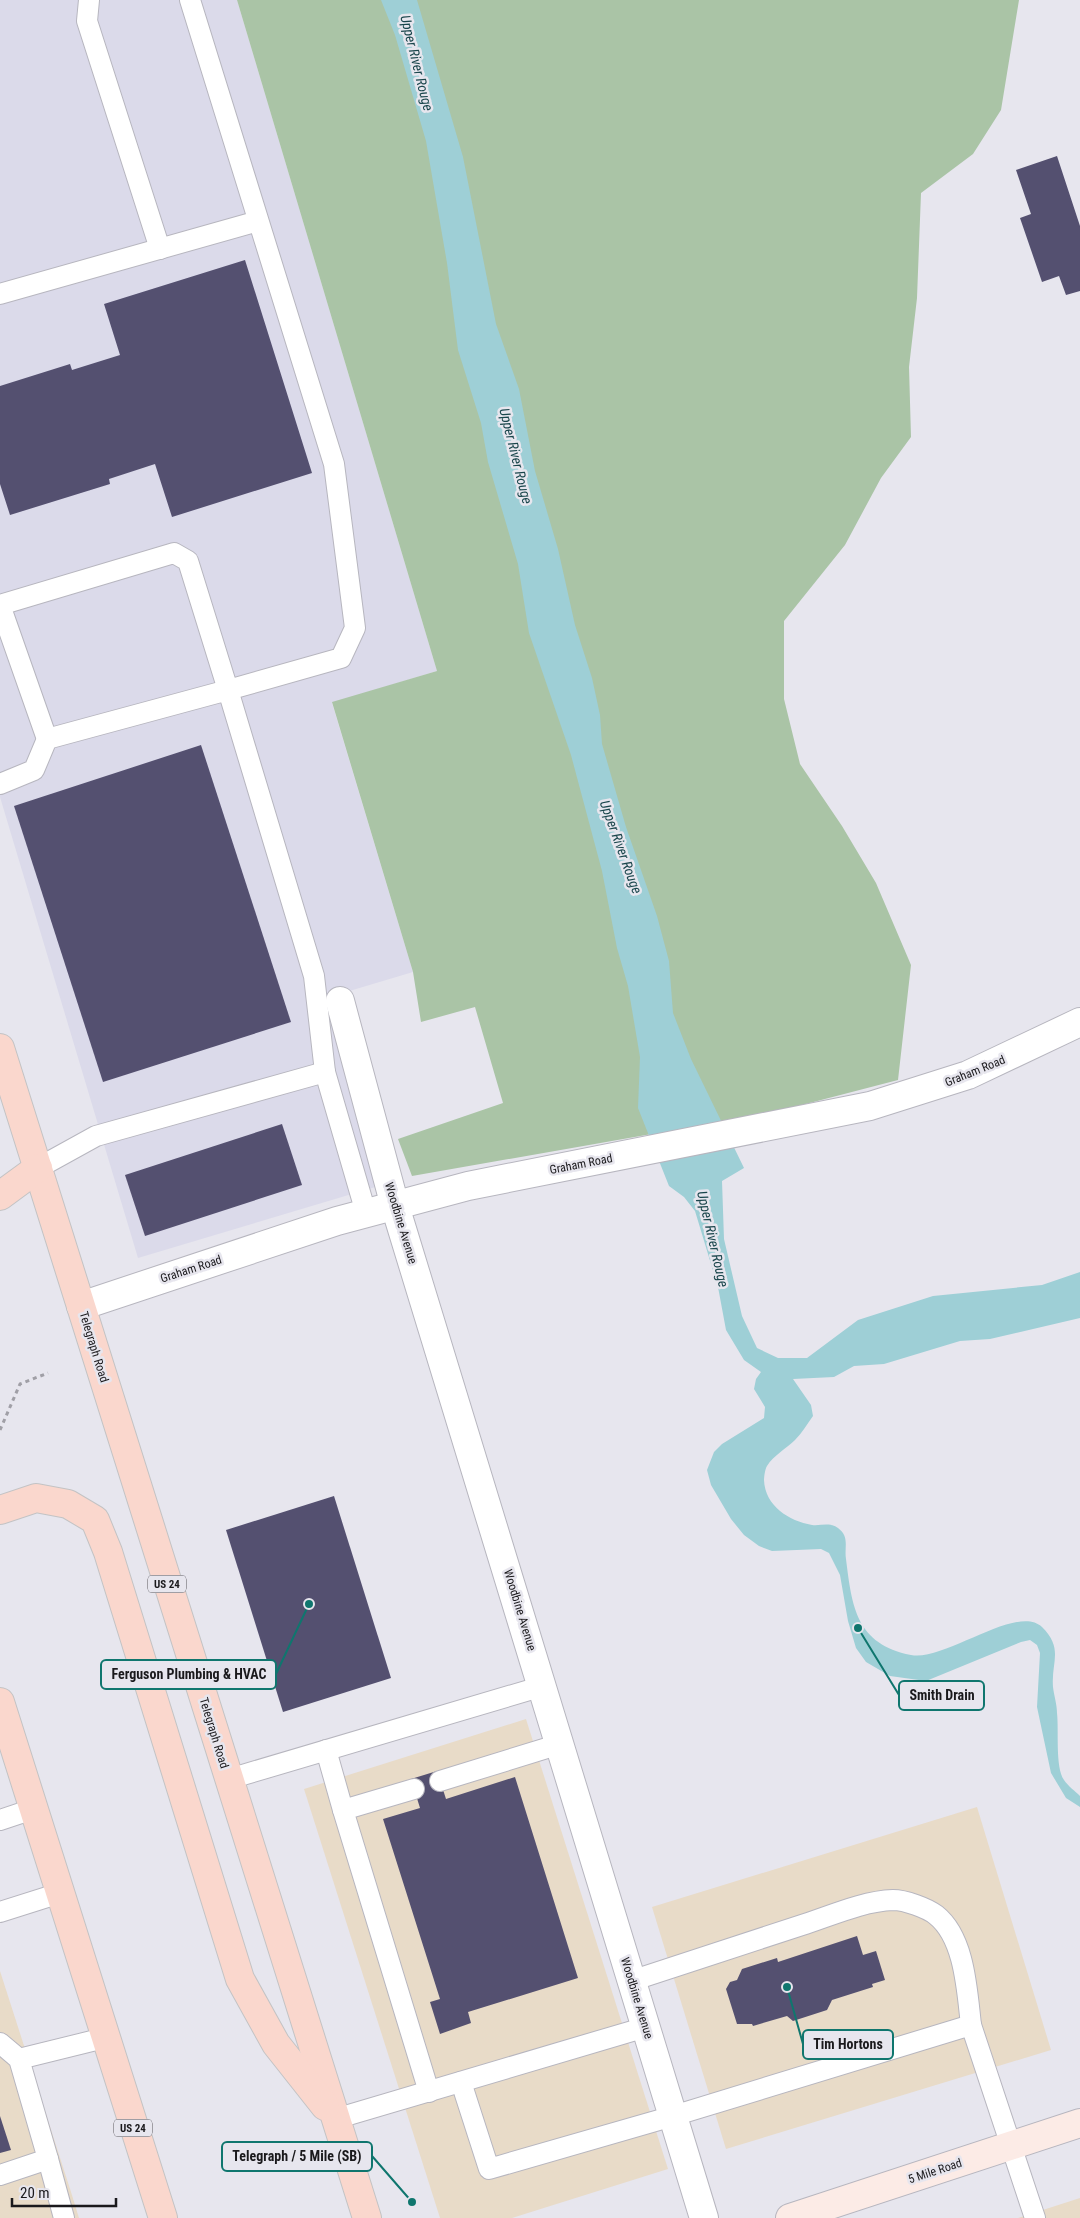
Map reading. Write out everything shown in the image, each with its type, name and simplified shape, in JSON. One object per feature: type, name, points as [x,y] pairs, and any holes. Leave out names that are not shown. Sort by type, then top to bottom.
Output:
[{"type":"main road","name":"Telegraph Road","points":[[0,1048],[367,2218]]},
{"type":"main road","points":[[0,1196],[38,1168]]},
{"type":"main road","points":[[0,1510],[36,1498],[68,1504],[95,1520],[108,1552],[240,1980],[276,2044],[335,2119]]},
{"type":"main road","name":"US 24","points":[[0,1702],[162,2218]]},
{"type":"main road","name":"5 Mile Road","points":[[790,2218],[1080,2123]]},
{"type":"street","name":"Woodbine Avenue","points":[[340,1001],[395,1206],[704,2218]]},
{"type":"street","name":"Graham Road","points":[[81,1306],[366,1213],[468,1186],[870,1106],[920,1092],[968,1075],[1080,1022]]},
{"type":"lane","points":[[89,0],[87,21],[160,249]]},
{"type":"lane","points":[[47,739],[341,658],[355,628],[334,464],[190,0]]},
{"type":"lane","points":[[0,294],[258,221]]},
{"type":"lane","points":[[0,784],[34,770],[47,739],[0,605],[174,553],[188,561],[314,976],[325,1072],[366,1213]]},
{"type":"lane","points":[[38,1168],[96,1136],[325,1072]]},
{"type":"lane","points":[[229,1779],[543,1686]]},
{"type":"lane","points":[[440,1781],[560,1744]]},
{"type":"lane","points":[[326,1750],[429,2092]]},
{"type":"lane","points":[[343,1810],[414,1789]]},
{"type":"lane","points":[[0,1820],[33,1809]]},
{"type":"lane","points":[[0,1912],[60,1893]]},
{"type":"lane","points":[[632,1981],[842,1912],[894,1900],[917,1906],[936,1915],[948,1930],[959,1952],[966,1984],[971,2025],[1036,2218]]},
{"type":"lane","points":[[461,2082],[489,2169],[673,2116],[971,2025]]},
{"type":"lane","points":[[335,2119],[646,2027]]},
{"type":"lane","points":[[19,2059],[104,2038]]},
{"type":"lane","points":[[0,2043],[19,2059],[64,2218]]},
{"type":"lane","points":[[0,2175],[48,2159]]},
{"type":"path","points":[[0,1430],[20,1384],[48,1373]]},
{"type":"shaded area","points":[[0,0],[237,0],[437,671],[332,703],[413,972],[326,998],[382,1185],[138,1258],[0,797]]},
{"type":"shaded area","points":[[526,1719],[668,2169],[512,2218],[440,2218],[304,1789]]},
{"type":"shaded area","points":[[977,1807],[1051,2050],[726,2149],[652,1907]]},
{"type":"shaded area","points":[[0,1971],[71,2192],[79,2218],[0,2218]]},
{"type":"shaded area","points":[[1080,2198],[1080,2218],[1018,2218]]},
{"type":"green space","points":[[237,0],[1019,0],[1001,110],[973,154],[921,193],[917,298],[909,367],[911,437],[881,478],[845,545],[784,621],[784,699],[800,764],[842,826],[876,883],[911,965],[898,1080],[771,1113],[412,1176],[398,1139],[503,1103],[475,1007],[421,1022],[413,972],[332,702],[437,671]]},
{"type":"water","name":"Upper River Rouge","points":[[381,0],[417,0],[463,157],[496,324],[519,389],[535,471],[558,549],[575,625],[592,678],[600,715],[602,744],[626,827],[657,916],[669,961],[673,1013],[691,1059],[744,1168],[722,1181],[724,1239],[742,1316],[757,1348],[778,1358],[807,1358],[858,1320],[933,1296],[1042,1285],[1080,1272],[1080,1318],[990,1339],[960,1341],[884,1364],[854,1366],[834,1377],[793,1379],[811,1405],[813,1416],[795,1440],[770,1462],[766,1469],[764,1480],[765,1489],[774,1505],[787,1516],[812,1525],[832,1525],[842,1531],[845,1539],[851,1593],[860,1621],[878,1642],[893,1650],[911,1655],[925,1655],[1016,1622],[1031,1622],[1042,1627],[1049,1635],[1055,1649],[1053,1687],[1057,1710],[1059,1766],[1064,1780],[1080,1796],[1080,1807],[1066,1798],[1051,1773],[1037,1707],[1040,1653],[1037,1645],[1030,1640],[1021,1642],[926,1681],[890,1676],[866,1662],[856,1648],[848,1621],[840,1575],[829,1553],[821,1549],[772,1551],[759,1546],[744,1535],[731,1519],[711,1485],[707,1470],[714,1452],[722,1444],[764,1418],[765,1407],[754,1389],[756,1379],[761,1372],[744,1360],[726,1330],[718,1287],[695,1211],[684,1197],[669,1186],[638,1108],[640,1057],[628,986],[617,948],[602,871],[571,755],[529,633],[518,564],[488,462],[481,423],[458,350],[447,263],[426,141],[395,35]]},
{"type":"building","points":[[1057,156],[1080,226],[1080,291],[1066,295],[1059,276],[1042,282],[1020,218],[1031,214],[1016,170]]},
{"type":"building","points":[[245,260],[312,473],[172,517],[155,464],[109,479],[110,484],[10,515],[0,484],[0,386],[70,364],[72,370],[120,355],[104,304]]},
{"type":"building","points":[[201,745],[291,1022],[103,1082],[14,806]]},
{"type":"building","points":[[282,1124],[302,1185],[145,1236],[125,1175]]},
{"type":"building","points":[[334,1496],[391,1678],[283,1712],[226,1530]]},
{"type":"building","points":[[437,1771],[446,1799],[515,1777],[578,1978],[468,2012],[471,2023],[440,2034],[430,2002],[440,1999],[383,1819],[420,1808],[411,1779]]},
{"type":"building","points":[[857,1936],[863,1955],[876,1951],[885,1980],[872,1984],[873,1987],[832,2000],[827,2010],[793,2021],[787,2016],[753,2026],[752,2024],[737,2024],[726,1989],[730,1982],[737,1980],[742,1969],[777,1958],[778,1962]]},
{"type":"building","points":[[0,2116],[11,2150],[0,2153]]},
{"type":"place","name":"Ferguson Plumbing & HVAC","points":[[309,1604]]},
{"type":"place","name":"Smith Drain","points":[[858,1628]]},
{"type":"place","name":"Tim Hortons","points":[[787,1987]]},
{"type":"place","name":"Telegraph / 5 Mile (SB)","points":[[412,2202]]}]
